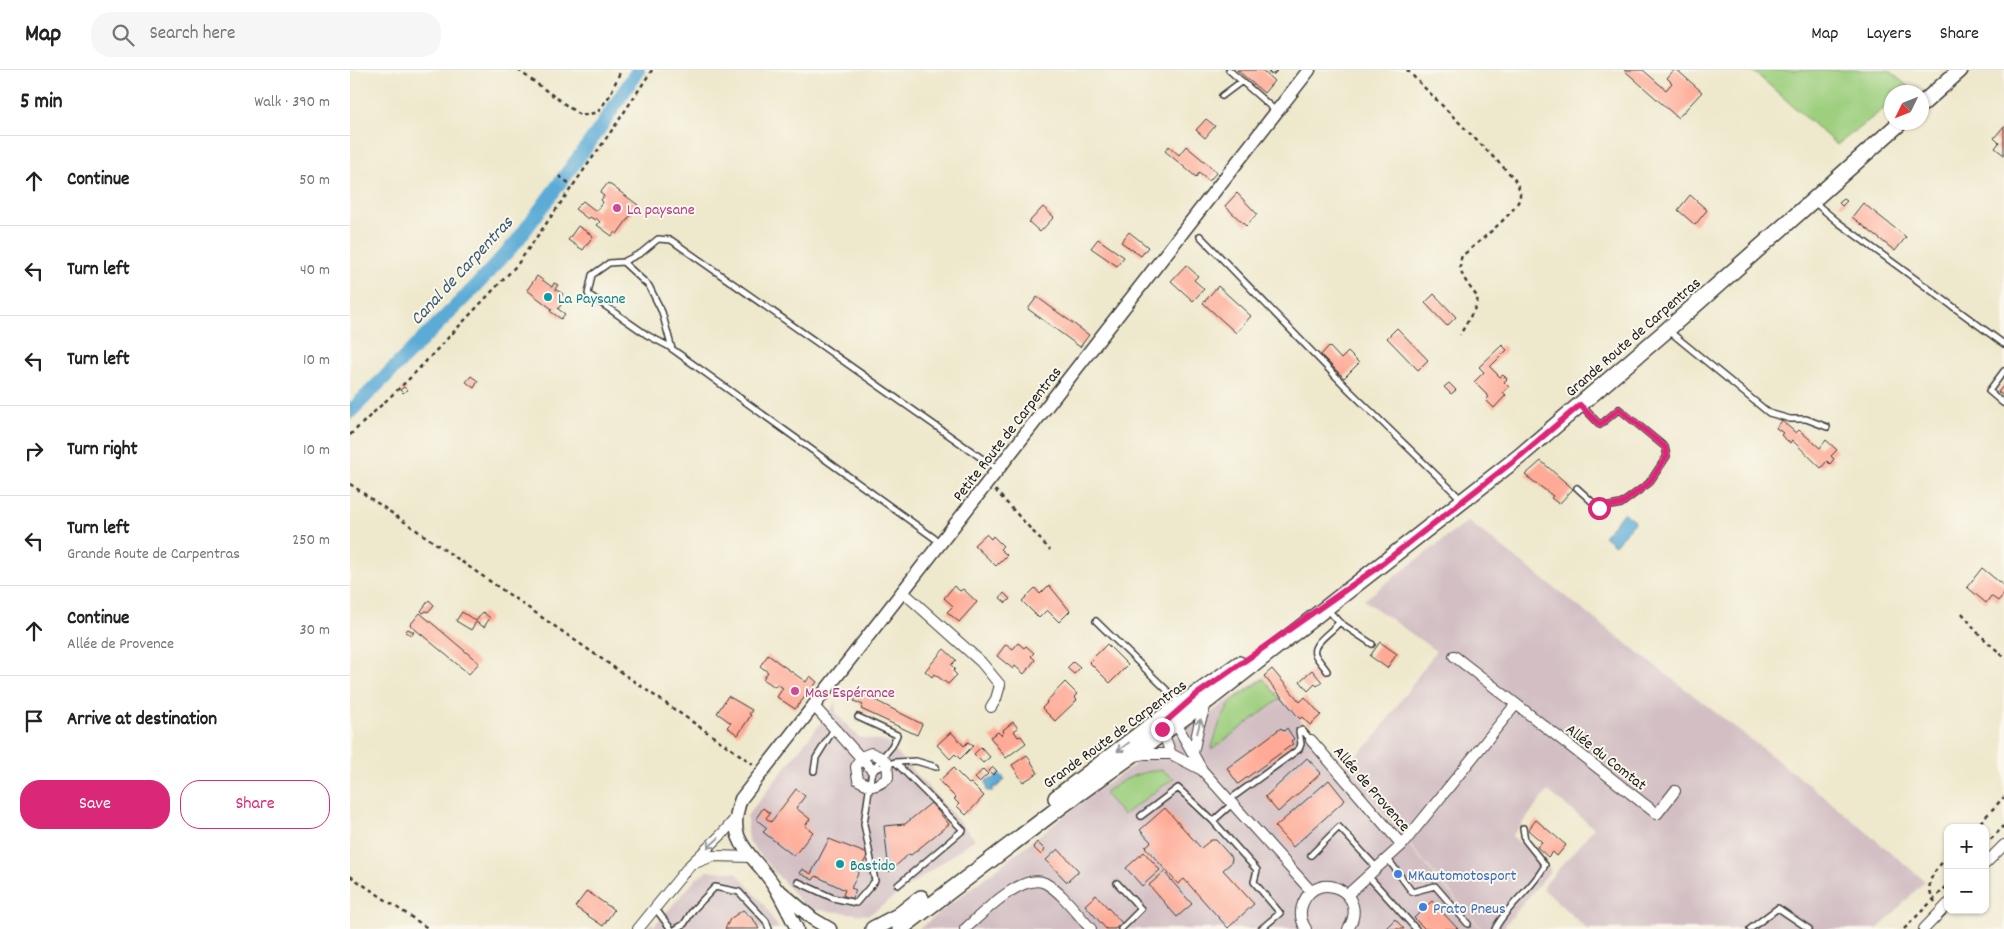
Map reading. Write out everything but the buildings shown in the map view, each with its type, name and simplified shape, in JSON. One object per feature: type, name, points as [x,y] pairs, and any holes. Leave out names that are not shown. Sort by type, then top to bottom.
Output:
[{"type":"main road","points":[[1929,98],[1960,70]]},
{"type":"main road","name":"Grande Route de Carpentras","points":[[900,929],[1052,813],[1129,758],[1201,698],[1463,502],[1667,330],[1892,130]]},
{"type":"main road","name":"Grande Route de Carpentras","points":[[873,929],[898,916],[1145,730],[1182,705],[1201,698],[1325,609],[1378,567]]},
{"type":"street","name":"Petite Route de Carpentras","points":[[638,929],[690,865],[735,819],[741,799],[813,705],[1309,70]]},
{"type":"street","points":[[902,592],[981,662],[1000,685],[996,700],[990,707]]},
{"type":"street","name":"Allée du Comtat","points":[[1454,656],[1657,814],[1675,791]]},
{"type":"street","points":[[1193,752],[1199,724],[1201,698]]},
{"type":"street","points":[[1402,845],[1516,704]]},
{"type":"street","points":[[813,705],[872,770]]},
{"type":"street","points":[[1145,730],[1166,727]]},
{"type":"street","points":[[1166,727],[1193,752],[1202,770],[1311,891]]},
{"type":"street","points":[[1166,727],[1172,754]]},
{"type":"street","name":"Allée de Provence","points":[[1311,740],[1402,845],[1347,894]]},
{"type":"street","points":[[870,753],[888,761],[888,778],[878,786],[870,787],[858,780],[856,767],[861,757],[870,753]]},
{"type":"street","points":[[1129,758],[1144,754],[1172,754],[1202,770]]},
{"type":"street","points":[[735,819],[735,830],[739,842],[774,886],[797,929]]},
{"type":"street","points":[[1989,860],[2004,844]]},
{"type":"street","name":"Petite Route de Carpentras","points":[[690,865],[713,856],[751,857]]},
{"type":"street","points":[[964,929],[1009,892],[1031,881],[1043,882],[1058,893],[1092,929]]},
{"type":"street","points":[[774,886],[813,919],[830,929]]},
{"type":"street","points":[[1306,929],[1301,914],[1301,905],[1311,891],[1326,886],[1341,890],[1347,894],[1354,908],[1354,916],[1348,929]]},
{"type":"street","points":[[1924,929],[1944,908]]},
{"type":"lane","points":[[1229,70],[1277,112]]},
{"type":"lane","points":[[1222,96],[1242,81]]},
{"type":"lane","points":[[1813,201],[1839,223],[2004,344]]},
{"type":"lane","points":[[1200,236],[1349,390],[1463,502]]},
{"type":"lane","points":[[941,543],[672,349],[647,335],[588,294],[592,275],[608,263],[623,262],[641,252],[658,239],[671,240],[998,470]]},
{"type":"lane","points":[[623,262],[649,286],[662,312],[672,349]]},
{"type":"lane","points":[[1667,330],[1769,412],[1790,419],[1806,419],[1827,427]]},
{"type":"lane","points":[[2003,403],[1989,391],[2004,371]]},
{"type":"lane","points":[[1577,488],[1599,508],[1621,504],[1649,483],[1667,456],[1665,447],[1619,409],[1600,425],[1580,405]]},
{"type":"lane","points":[[1325,609],[1339,622],[1372,644]]},
{"type":"lane","points":[[1096,621],[1170,691],[1182,705]]},
{"type":"lane","points":[[1327,671],[1315,654],[1315,647],[1339,622]]},
{"type":"lane","points":[[858,717],[897,735],[888,761]]},
{"type":"lane","points":[[814,771],[816,758],[835,728]]},
{"type":"lane","points":[[1213,821],[1231,802],[1299,749],[1301,744],[1298,735],[1299,731],[1302,730],[1311,740]]},
{"type":"lane","points":[[888,761],[963,830],[898,885]]},
{"type":"lane","points":[[798,882],[833,898],[856,903],[875,881],[864,824],[872,770],[888,761],[916,761],[936,767]]},
{"type":"lane","points":[[1141,816],[1178,788],[1213,821],[1257,870],[1254,882],[1280,913],[1261,929]]},
{"type":"lane","points":[[1311,854],[1340,827],[1377,868]]},
{"type":"lane","points":[[1495,929],[1515,902],[1541,874],[1545,865],[1525,840],[1523,828]]},
{"type":"lane","points":[[1387,858],[1412,892],[1435,886],[1468,924]]},
{"type":"lane","points":[[1368,876],[1416,929]]},
{"type":"lane","points":[[1116,883],[1141,910],[1121,929]]},
{"type":"lane","points":[[676,929],[684,924],[693,910],[715,887],[739,892],[766,921],[769,929]]},
{"type":"lane","points":[[655,907],[671,929]]},
{"type":"lane","points":[[1750,929],[1778,908],[1809,929]]},
{"type":"path","points":[[518,70],[581,116],[598,112],[610,94],[621,70]]},
{"type":"path","points":[[350,435],[410,378],[517,265],[652,70]]},
{"type":"path","points":[[1407,70],[1514,177],[1520,189],[1519,200],[1510,212],[1462,256],[1459,263],[1460,272],[1478,298],[1475,308],[1460,335]]},
{"type":"path","points":[[559,176],[573,186]]},
{"type":"path","points":[[988,483],[1050,550]]},
{"type":"path","points":[[350,484],[763,771]]},
{"type":"path","points":[[1962,613],[1978,633],[2004,657]]},
{"type":"path","points":[[1979,824],[2004,797]]},
{"type":"path","points":[[1989,841],[2004,826]]},
{"type":"path","points":[[1944,862],[1930,881],[1928,890],[1933,900],[1944,906]]},
{"type":"path","points":[[350,876],[429,929]]},
{"type":"path","points":[[1904,929],[1944,888]]},
{"type":"shaded area","points":[[1468,521],[1821,794],[1925,881],[1878,929],[1587,929],[1542,888],[1594,828],[1548,791],[1512,836],[1551,870],[1502,929],[1482,929],[1343,767],[1372,741],[1436,651],[1364,600]]},
{"type":"shaded area","points":[[1263,677],[1481,929],[919,929],[1095,792]]},
{"type":"shaded area","points":[[835,701],[836,713],[858,737],[887,742],[975,839],[869,915],[807,909],[748,841],[747,816],[831,710]]},
{"type":"shaded area","points":[[707,871],[736,872],[765,906],[779,929],[647,929],[651,923],[654,926],[697,878]]},
{"type":"green space","points":[[1752,70],[1888,70],[1906,85],[1884,85],[1884,108],[1837,145]]},
{"type":"green space","points":[[1264,679],[1280,699],[1211,750],[1220,722],[1232,701]]},
{"type":"green space","points":[[1161,770],[1174,778],[1123,815],[1104,793],[1131,777],[1144,772]]},
{"type":"water","points":[[1624,512],[1635,521],[1615,545],[1604,536]]},
{"type":"water","points":[[999,773],[1005,779],[997,787],[993,787],[993,791],[987,791],[986,780],[993,779]]},
{"type":"waterway","name":"Canal de Carpentras","points":[[350,412],[476,286],[517,241],[598,131],[638,70]]},
{"type":"place","name":"La paysane","points":[[617,208]]},
{"type":"place","name":"La Paysane","points":[[548,297]]},
{"type":"place","name":"Mas Espérance","points":[[795,691]]},
{"type":"place","name":"Bastido","points":[[840,864]]},
{"type":"place","name":"MKautomotosport","points":[[1398,874]]},
{"type":"place","name":"Prato Pneus","points":[[1423,907]]},
{"type":"route","points":[[1162,729],[1162,725],[1196,695],[1378,567],[1463,502],[1580,405],[1600,425],[1619,409],[1665,447],[1667,456],[1649,483],[1621,504],[1599,508]]}]
